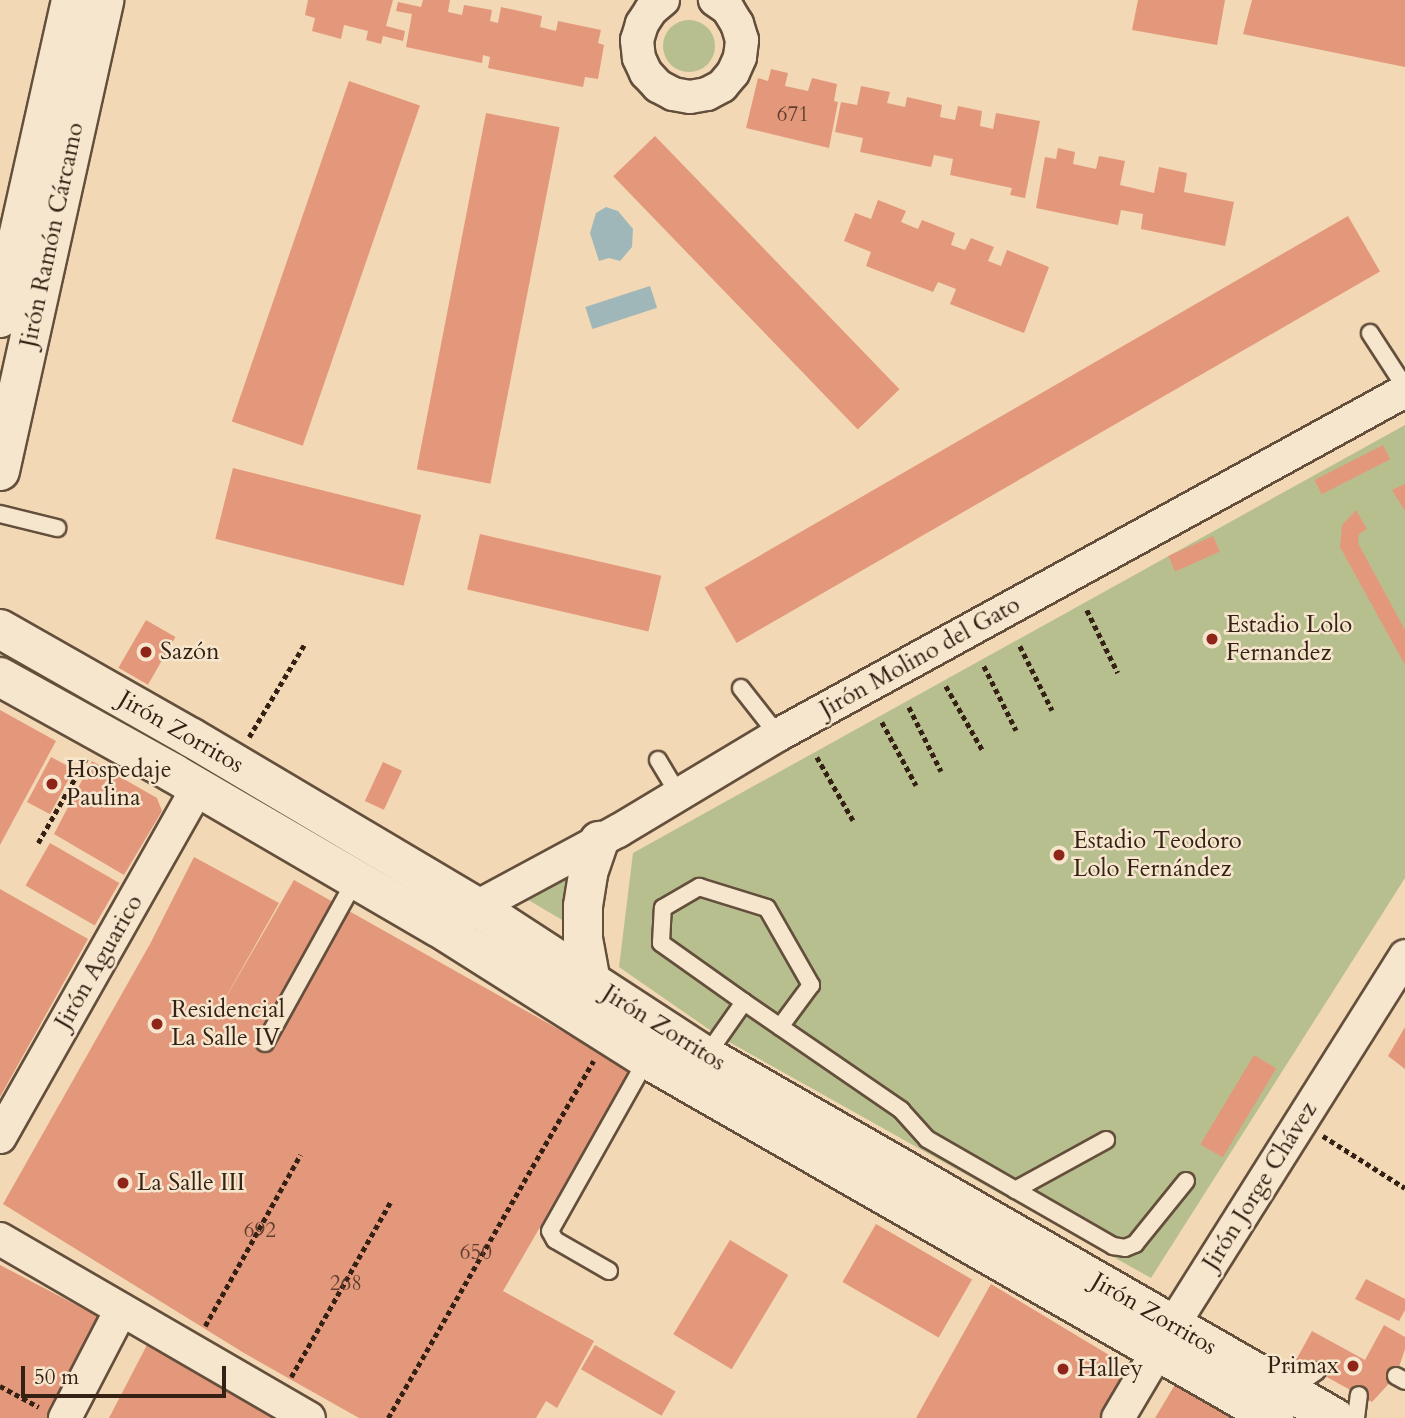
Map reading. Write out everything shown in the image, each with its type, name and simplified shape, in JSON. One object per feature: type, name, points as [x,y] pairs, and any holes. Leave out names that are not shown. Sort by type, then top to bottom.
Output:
[{"type":"main road","name":"Jirón Ramón Cárcamo","points":[[0,471],[10,322],[71,0]]},
{"type":"main road","name":"Jirón Ramón Cárcamo","points":[[10,322],[104,0]]},
{"type":"main road","name":"Jirón Zorritos","points":[[0,629],[233,762],[477,907],[706,1056],[1165,1339]]},
{"type":"main road","name":"Jirón Zorritos","points":[[0,677],[198,787],[438,927],[647,1059],[1165,1339],[1293,1393],[1347,1407]]},
{"type":"main road","points":[[591,982],[583,939],[583,906],[588,873],[599,841]]},
{"type":"street","points":[[646,3],[637,40],[642,65],[658,86],[673,94],[690,97],[707,94],[722,86],[733,73],[740,57],[742,40],[737,24],[728,9],[716,0]]},
{"type":"street","name":"Jirón Molino del Gato","points":[[438,927],[599,841],[778,735],[1405,389]]},
{"type":"street","name":"Jirón Aguarico","points":[[0,1137],[198,787]]},
{"type":"street","name":"Jirón Jorge Chávez","points":[[1118,1418],[1405,956]]},
{"type":"street","points":[[0,1239],[309,1418]]},
{"type":"street","points":[[57,1415],[121,1310]]},
{"type":"lane","points":[[1370,332],[1405,389]]},
{"type":"lane","points":[[0,514],[57,528]]},
{"type":"lane","points":[[741,688],[778,735]]},
{"type":"lane","points":[[658,760],[678,795]]},
{"type":"lane","points":[[265,1044],[356,879]]},
{"type":"lane","points":[[780,1027],[811,985],[767,908],[699,887],[663,908],[661,943],[744,1002],[780,1027],[901,1111],[927,1139],[1114,1246],[1125,1248],[1135,1244],[1186,1181]]},
{"type":"lane","points":[[706,1056],[744,1002]]},
{"type":"lane","points":[[608,1271],[555,1240],[551,1231],[647,1059]]},
{"type":"lane","points":[[1015,1190],[1107,1140]]},
{"type":"lane","points":[[1347,1407],[1356,1418]]},
{"type":"path","points":[[1087,610],[1118,673]]},
{"type":"path","points":[[233,762],[304,645]]},
{"type":"path","points":[[1020,646],[1052,710]]},
{"type":"path","points":[[984,666],[1016,730]]},
{"type":"path","points":[[946,686],[982,749]]},
{"type":"path","points":[[909,707],[941,771]]},
{"type":"path","points":[[882,722],[916,785]]},
{"type":"path","points":[[38,843],[101,732]]},
{"type":"path","points":[[817,757],[853,820]]},
{"type":"path","points":[[388,1418],[608,1035]]},
{"type":"path","points":[[1300,1122],[1405,1188]]},
{"type":"path","points":[[192,1351],[300,1155]]},
{"type":"path","points":[[278,1400],[391,1201]]},
{"type":"path","points":[[0,1386],[57,1415]]},
{"type":"green space","points":[[689,20],[699,22],[707,28],[713,36],[713,56],[707,64],[699,70],[689,72],[679,70],[671,64],[665,56],[663,46],[665,36],[671,28],[679,22]]},
{"type":"green space","name":"Estadio Lolo Fernandez","points":[[1405,425],[1405,878],[1151,1278],[720,1037],[619,967],[633,853]]},
{"type":"green space","points":[[573,874],[574,927],[525,898]]},
{"type":"water","points":[[606,207],[618,211],[633,229],[632,247],[620,261],[609,258],[599,261],[590,233],[596,213]]},
{"type":"water","points":[[650,286],[657,308],[592,329],[585,307]]},
{"type":"building","points":[[308,0],[393,0],[386,26],[405,31],[403,41],[383,36],[381,44],[366,40],[368,31],[344,25],[341,39],[312,31],[315,18],[305,15]]},
{"type":"building","points":[[423,0],[450,0],[448,12],[462,15],[464,5],[492,10],[490,21],[498,23],[501,7],[542,16],[540,27],[556,31],[558,21],[601,30],[598,43],[604,45],[598,79],[585,77],[583,87],[488,68],[490,57],[483,55],[482,63],[406,47],[412,14],[396,11],[398,2],[421,7]]},
{"type":"building","points":[[1138,0],[1225,0],[1217,45],[1132,30]]},
{"type":"building","points":[[1252,0],[1405,0],[1405,67],[1243,34]]},
{"type":"building","points":[[771,69],[788,73],[785,86],[808,91],[812,78],[837,84],[834,101],[838,102],[829,148],[746,128],[758,78],[768,81]]},
{"type":"building","points":[[349,81],[420,105],[303,446],[232,421]]},
{"type":"building","points":[[861,86],[890,92],[887,103],[905,107],[907,97],[942,105],[940,117],[955,120],[958,106],[982,111],[980,126],[993,129],[996,113],[1040,121],[1025,198],[1010,195],[1012,188],[950,175],[953,159],[934,155],[931,167],[860,152],[863,138],[835,132],[841,102],[857,105]]},
{"type":"building","points":[[486,113],[560,127],[490,484],[417,469]]},
{"type":"building","points":[[655,136],[900,389],[858,429],[613,176]]},
{"type":"building","points":[[1058,148],[1075,152],[1073,164],[1096,169],[1099,156],[1125,161],[1120,185],[1154,193],[1159,167],[1187,173],[1184,192],[1234,202],[1225,246],[1141,229],[1143,214],[1121,210],[1118,225],[1036,208],[1045,157],[1056,159]]},
{"type":"building","points":[[878,200],[906,211],[901,222],[918,229],[922,220],[955,233],[951,245],[965,250],[971,238],[994,247],[988,261],[1001,266],[1007,250],[1049,267],[1024,333],[950,304],[956,289],[938,282],[933,292],[866,266],[871,252],[844,241],[855,213],[871,219]]},
{"type":"building","points":[[1348,216],[1380,271],[737,643],[705,588]]},
{"type":"building","points":[[1383,445],[1390,459],[1322,494],[1314,480]]},
{"type":"building","points":[[233,468],[421,515],[404,586],[215,539]]},
{"type":"building","points":[[1405,484],[1405,511],[1392,490]]},
{"type":"building","points":[[1356,510],[1367,529],[1359,534],[1358,543],[1405,630],[1405,665],[1340,547],[1342,525]]},
{"type":"building","points":[[480,534],[661,576],[648,631],[467,590]]},
{"type":"building","points":[[1213,536],[1220,552],[1175,571],[1168,556]]},
{"type":"building","name":"Sazón","points":[[146,620],[175,637],[148,685],[118,668]]},
{"type":"building","points":[[0,710],[56,741],[0,845]]},
{"type":"building","name":"Hospedaje Paulina","points":[[51,757],[74,769],[50,814],[27,802]]},
{"type":"building","points":[[92,761],[157,798],[162,811],[124,875],[54,834]]},
{"type":"building","points":[[383,762],[402,771],[384,810],[365,801]]},
{"type":"building","points":[[50,843],[119,883],[95,925],[26,885]]},
{"type":"building","points":[[194,857],[279,903],[214,1018],[294,880],[631,1070],[503,1291],[594,1341],[557,1408],[546,1401],[536,1418],[359,1418],[244,1353],[3,1204],[150,944]]},
{"type":"building","points":[[0,889],[88,939],[0,1097]]},
{"type":"building","points":[[1405,1027],[1405,1069],[1388,1056]]},
{"type":"building","points":[[1254,1055],[1276,1068],[1223,1158],[1200,1144]]},
{"type":"building","points":[[876,1224],[972,1280],[939,1338],[842,1282]]},
{"type":"building","points":[[730,1240],[788,1275],[732,1369],[673,1334]]},
{"type":"building","points":[[0,1265],[107,1321],[54,1418],[0,1418]]},
{"type":"building","points":[[1366,1279],[1405,1299],[1405,1310],[1399,1321],[1355,1299]]},
{"type":"building","points":[[991,1284],[1114,1358],[1123,1380],[1101,1418],[916,1418]]},
{"type":"building","name":"Primax","points":[[1384,1325],[1405,1337],[1405,1349],[1396,1376],[1372,1402],[1296,1360],[1312,1331],[1365,1360]]},
{"type":"building","points":[[149,1341],[253,1404],[276,1418],[109,1418]]},
{"type":"building","points":[[595,1345],[676,1392],[662,1416],[581,1369]]},
{"type":"building","points":[[1176,1383],[1240,1418],[1155,1418]]},
{"type":"place","name":"Estadio Lolo Fernandez","points":[[1212,639]]},
{"type":"place","name":"Sazón","points":[[146,652]]},
{"type":"place","name":"Hospedaje Paulina","points":[[52,784]]},
{"type":"place","name":"Estadio Teodoro Lolo Fernández","points":[[1059,855]]},
{"type":"place","name":"Residencial La Salle IV","points":[[157,1024]]},
{"type":"place","name":"La Salle III","points":[[123,1183]]},
{"type":"place","name":"Primax","points":[[1353,1366]]},
{"type":"place","name":"Halley","points":[[1063,1369]]}]
